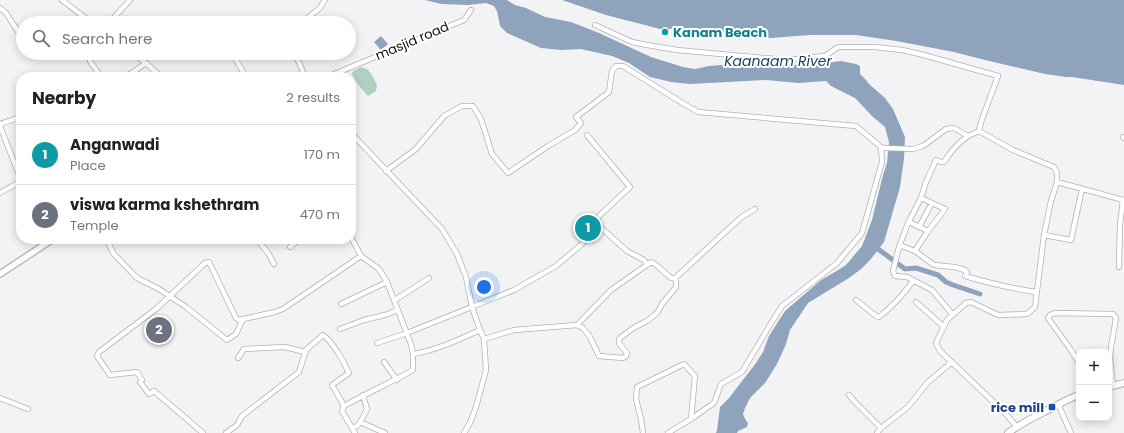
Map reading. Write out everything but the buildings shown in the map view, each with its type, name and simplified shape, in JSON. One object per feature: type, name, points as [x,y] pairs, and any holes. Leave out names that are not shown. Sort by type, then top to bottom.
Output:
[{"type":"main road","points":[[1112,386],[1124,383]]},
{"type":"main road","points":[[1008,433],[1058,404],[1076,396]]},
{"type":"street","points":[[62,0],[83,16]]},
{"type":"street","points":[[115,16],[130,0]]},
{"type":"street","points":[[310,16],[320,8],[325,0]]},
{"type":"street","points":[[0,8],[6,13],[16,28]]},
{"type":"street","name":"masjid road","points":[[339,72],[464,20],[471,10]]},
{"type":"street","points":[[595,25],[632,42],[677,50],[787,60],[825,56],[838,47],[875,47],[902,50],[998,76],[979,130],[959,142],[949,153],[944,162],[936,160],[899,247],[893,270],[895,276],[907,278],[932,290],[953,315]]},
{"type":"street","points":[[90,60],[98,72]]},
{"type":"street","points":[[142,60],[156,72]]},
{"type":"street","points":[[236,60],[243,72]]},
{"type":"street","points":[[298,60],[303,72]]},
{"type":"street","points":[[133,72],[146,63]]},
{"type":"street","points":[[386,171],[416,149],[444,116],[462,106],[473,106],[481,119],[492,154],[508,173],[575,130],[581,122],[576,117],[608,92],[612,71],[616,66],[623,66],[698,112],[856,126],[883,147],[913,149],[923,146],[946,129],[954,128],[968,136]]},
{"type":"street","points":[[16,119],[0,125],[2,138],[16,169]]},
{"type":"street","points":[[979,130],[1013,150],[1054,167],[1057,173],[1057,182],[1051,201],[1044,235],[1035,307],[1027,314],[998,315],[971,302],[966,303],[947,320],[936,343],[940,351],[1005,413],[1017,427]]},
{"type":"street","points":[[377,343],[514,290],[556,266],[582,244],[594,228],[599,216],[630,187],[587,134]]},
{"type":"street","points":[[356,138],[442,229],[457,254],[466,277],[472,307],[484,339],[486,370],[476,407],[470,423],[464,433]]},
{"type":"street","points":[[668,433],[691,419],[714,402],[721,384],[742,372],[782,306],[837,263],[862,233],[882,162],[883,147]]},
{"type":"street","points":[[1057,182],[1123,200],[1120,225],[1119,268]]},
{"type":"street","points":[[0,193],[16,183]]},
{"type":"street","points":[[1044,235],[1071,240],[1082,188]]},
{"type":"street","points":[[915,251],[945,209],[921,198]]},
{"type":"street","points":[[919,227],[932,203]]},
{"type":"street","points":[[577,325],[611,290],[651,262],[671,278],[675,278],[686,270],[743,216],[755,210]]},
{"type":"street","points":[[909,222],[928,231]]},
{"type":"street","points":[[595,224],[627,251],[644,260],[647,265]]},
{"type":"street","points":[[0,274],[45,244]]},
{"type":"street","points":[[109,244],[113,253],[137,278],[170,296],[227,340],[236,334],[243,319]]},
{"type":"street","points":[[261,244],[274,264]]},
{"type":"street","points":[[290,247],[293,244]]},
{"type":"street","points":[[344,406],[397,380],[413,370],[413,354],[411,344],[387,282],[379,270],[361,256],[355,244]]},
{"type":"street","points":[[899,247],[902,246],[915,251],[934,265],[954,267],[965,270],[967,272],[965,276],[992,284],[1037,292]]},
{"type":"street","points":[[203,433],[154,391],[150,394],[140,382],[142,380],[137,372],[110,375],[97,356],[99,352],[156,309],[205,263],[209,262],[236,318],[239,320],[283,309],[361,256]]},
{"type":"street","points":[[394,300],[429,278]]},
{"type":"street","points":[[484,339],[514,330],[577,325],[583,328],[590,337],[599,356],[623,358],[627,353],[619,343],[619,340],[621,337],[657,313],[662,304],[676,287],[675,278]]},
{"type":"street","points":[[856,300],[879,317],[895,303],[914,281]]},
{"type":"street","points":[[341,304],[387,282]]},
{"type":"street","points":[[916,302],[944,327]]},
{"type":"street","points":[[340,329],[398,310]]},
{"type":"street","points":[[1076,358],[1048,318],[1050,315],[1055,313],[1113,314],[1116,318],[1111,349]]},
{"type":"street","points":[[413,354],[426,352],[451,344],[480,330]]},
{"type":"street","points":[[226,433],[237,425],[242,416],[298,372],[305,352],[323,335],[326,336],[337,352],[349,373],[332,385],[344,406],[342,411],[355,433]]},
{"type":"street","points":[[238,358],[244,349],[285,347],[305,352]]},
{"type":"street","points":[[384,362],[397,380]]},
{"type":"street","points":[[877,433],[881,428],[908,407],[928,382],[952,362]]},
{"type":"street","points":[[642,433],[641,419],[636,400],[637,387],[684,364],[695,376],[691,419]]},
{"type":"street","points":[[849,394],[881,428]]},
{"type":"street","points":[[352,428],[358,426],[367,409],[364,395]]},
{"type":"street","points":[[0,398],[28,409]]},
{"type":"street","points":[[1058,404],[1070,433]]},
{"type":"street","points":[[360,422],[385,433]]},
{"type":"green space","points":[[361,67],[367,69],[377,85],[376,91],[368,96],[359,86],[356,81],[356,72],[353,71]]},
{"type":"water","points":[[425,0],[507,0],[515,5],[526,8],[545,17],[571,22],[599,33],[651,57],[683,67],[695,69],[709,66],[745,63],[808,65],[841,61],[856,64],[860,66],[860,74],[885,98],[893,109],[905,137],[900,187],[884,242],[861,269],[808,303],[790,330],[786,344],[777,364],[765,383],[750,398],[745,408],[743,414],[748,423],[747,427],[738,431],[737,433],[716,433],[720,407],[729,398],[756,363],[763,352],[769,336],[785,311],[821,280],[846,265],[862,246],[872,220],[887,163],[889,142],[885,127],[855,98],[831,86],[826,81],[798,83],[766,80],[690,84],[671,82],[650,77],[629,63],[612,56],[581,49],[561,50],[541,48],[507,33],[500,26],[497,11],[494,6],[486,3],[468,5],[441,4]]},
{"type":"water","points":[[562,0],[1124,0],[1124,85],[1045,74],[954,52],[856,35],[810,35],[771,38],[743,36],[706,29],[660,29],[606,15]]},
{"type":"water","points":[[381,36],[388,44],[381,50],[374,42]]},
{"type":"waterway","points":[[874,246],[905,269],[916,268],[938,275],[946,282],[980,294]]},
{"type":"place","name":"Kanam Beach","points":[[665,32]]},
{"type":"place","name":"Anganwadi","points":[[588,228]]},
{"type":"place","name":"viswa karma kshethram","points":[[159,330]]},
{"type":"place","name":"rice mill","points":[[1052,407]]},
{"type":"water label","name":"Kaanaam River","points":[[778,61]]}]
